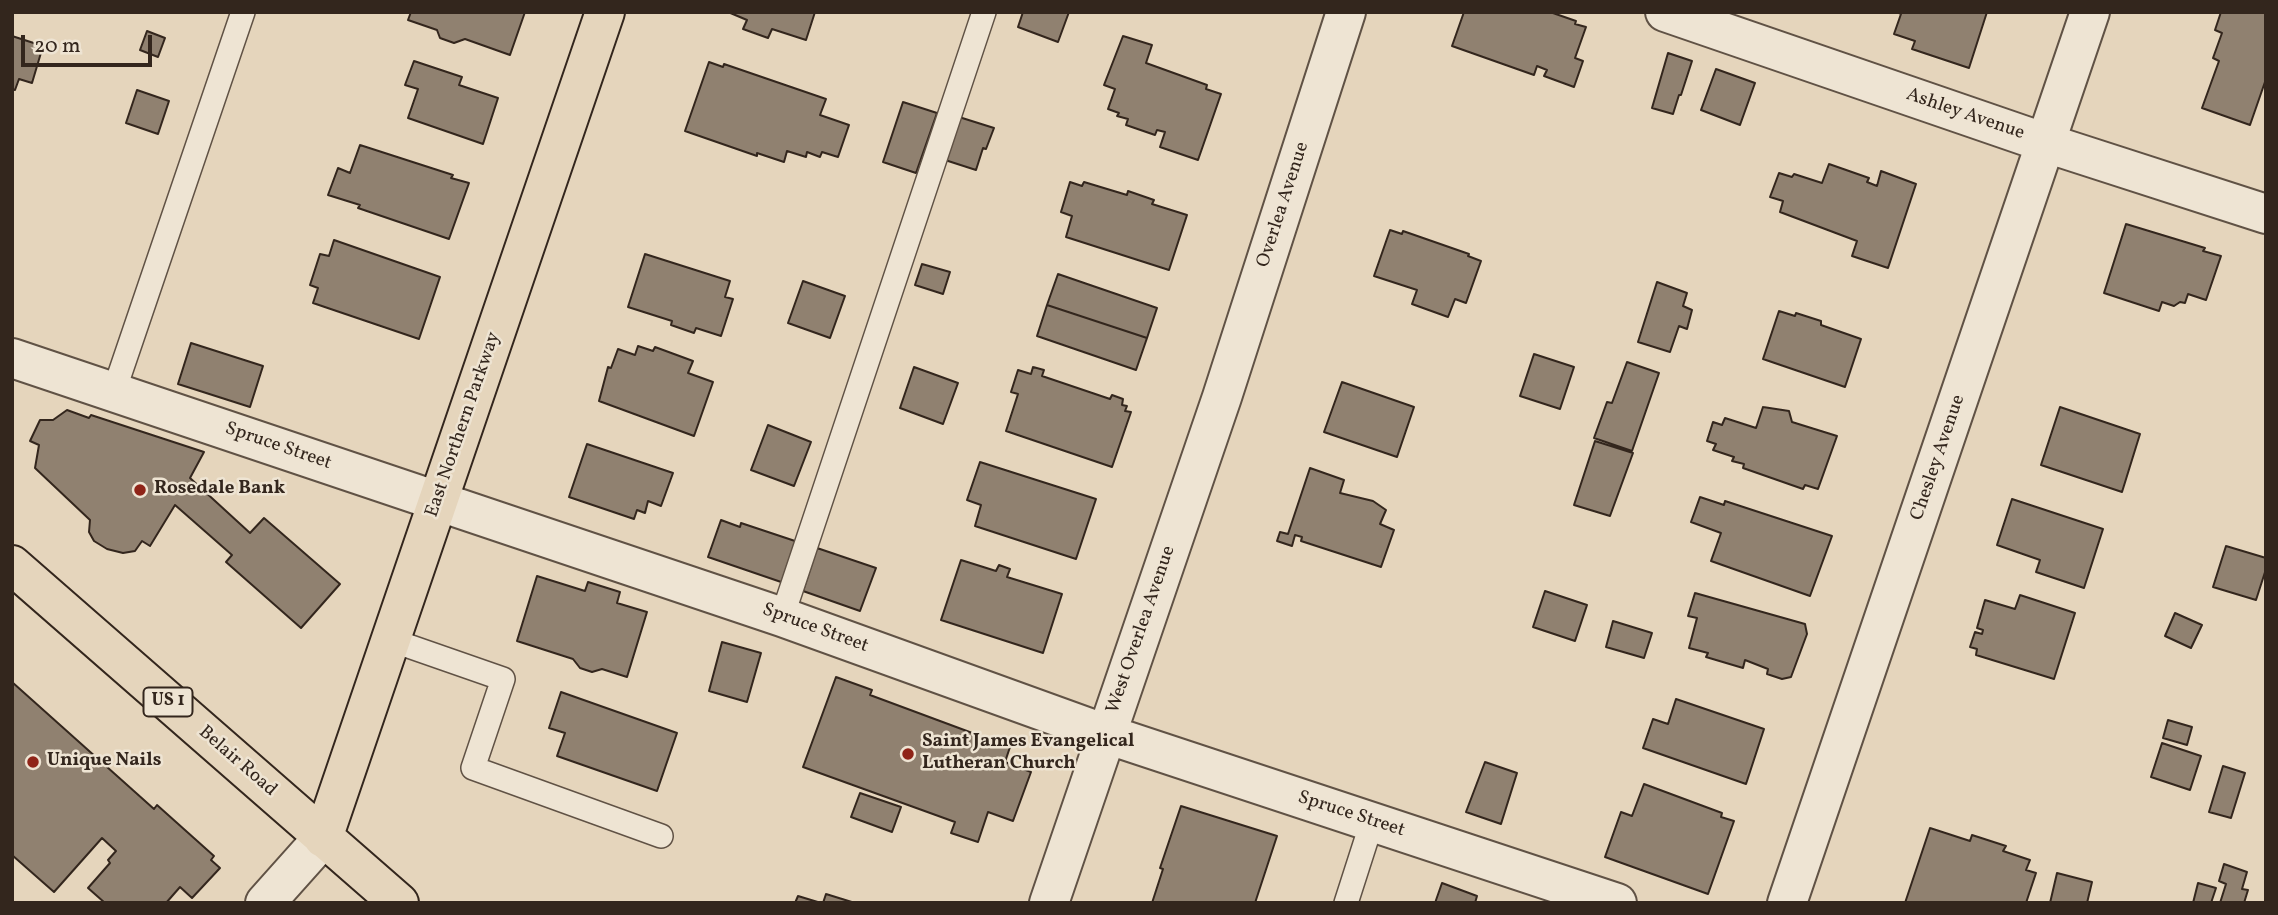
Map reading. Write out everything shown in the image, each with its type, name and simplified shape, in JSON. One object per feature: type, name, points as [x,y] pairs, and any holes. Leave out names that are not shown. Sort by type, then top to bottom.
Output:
[{"type":"main road","name":"East Northern Parkway","points":[[323,838],[606,12]]},
{"type":"main road","name":"Belair Road","points":[[16,576],[399,903]]},
{"type":"street","name":"Overlea Avenue","points":[[1222,397],[1346,12]]},
{"type":"street","name":"Ashley Avenue","points":[[1665,12],[2046,143],[2266,214]]},
{"type":"street","name":"Chesley Avenue","points":[[1787,903],[2090,12]]},
{"type":"street","name":"Spruce Street","points":[[12,358],[782,617],[1106,734],[1617,903]]},
{"type":"street","name":"West Overlea Avenue","points":[[1049,903],[1222,397]]},
{"type":"street","points":[[265,903],[323,838]]},
{"type":"lane","points":[[114,391],[243,12]]},
{"type":"lane","points":[[782,617],[984,12]]},
{"type":"lane","points":[[391,640],[503,680],[472,768],[661,836]]},
{"type":"lane","points":[[1346,903],[1373,822]]},
{"type":"building","points":[[411,12],[525,12],[510,55],[465,39],[454,43],[440,38],[437,30],[408,20]]},
{"type":"building","points":[[728,12],[815,12],[806,40],[772,29],[768,38],[743,29],[747,20]]},
{"type":"building","points":[[1023,12],[1069,12],[1058,42],[1018,27]]},
{"type":"building","points":[[1464,12],[1550,12],[1586,27],[1575,58],[1583,61],[1574,87],[1544,76],[1547,70],[1537,66],[1534,75],[1452,46]]},
{"type":"building","points":[[1897,12],[1987,12],[1969,68],[1912,49],[1915,41],[1894,34],[1901,14]]},
{"type":"building","points":[[2221,12],[2266,12],[2266,79],[2250,125],[2202,108],[2219,61],[2213,58],[2222,33],[2215,30]]},
{"type":"building","points":[[147,31],[165,38],[158,57],[140,50]]},
{"type":"building","points":[[12,36],[43,46],[32,83],[19,79],[15,90],[12,89]]},
{"type":"building","points":[[1123,36],[1152,45],[1146,63],[1207,85],[1206,89],[1221,94],[1198,160],[1160,147],[1165,132],[1157,130],[1155,135],[1126,125],[1128,119],[1117,116],[1119,113],[1108,109],[1115,89],[1104,85]]},
{"type":"building","points":[[1668,53],[1692,61],[1673,114],[1652,108]]},
{"type":"building","points":[[414,61],[462,77],[459,85],[498,98],[483,144],[408,118],[418,89],[405,85]]},
{"type":"building","points":[[709,62],[723,67],[724,64],[826,99],[820,115],[849,125],[838,157],[822,152],[820,157],[807,152],[806,157],[787,151],[784,162],[757,153],[757,156],[685,131]]},
{"type":"building","points":[[1716,69],[1755,83],[1740,125],[1701,110]]},
{"type":"building","points":[[137,90],[169,101],[158,134],[126,123]]},
{"type":"building","points":[[903,102],[937,113],[916,173],[883,162]]},
{"type":"building","points":[[959,117],[994,128],[986,149],[983,148],[976,170],[945,160]]},
{"type":"building","points":[[360,145],[453,175],[451,178],[469,183],[449,239],[328,195],[338,168],[350,173]]},
{"type":"building","points":[[1829,164],[1869,178],[1867,182],[1877,186],[1881,171],[1916,184],[1888,268],[1852,256],[1857,241],[1780,212],[1783,201],[1770,197],[1779,173],[1792,177],[1794,174],[1822,183]]},
{"type":"building","points":[[1070,182],[1082,186],[1084,182],[1127,195],[1128,191],[1154,200],[1152,204],[1187,215],[1169,270],[1066,237],[1072,216],[1061,212]]},
{"type":"building","points":[[2126,224],[2205,248],[2203,251],[2221,256],[2206,300],[2188,294],[2185,303],[2180,302],[2174,306],[2162,302],[2159,311],[2104,293]]},
{"type":"building","points":[[1390,230],[1402,234],[1403,231],[1469,254],[1468,256],[1481,261],[1466,303],[1455,299],[1448,317],[1412,304],[1417,290],[1374,276]]},
{"type":"building","points":[[334,240],[440,277],[419,339],[313,303],[318,288],[310,285],[320,254],[329,256]]},
{"type":"building","points":[[645,254],[730,281],[725,297],[733,299],[721,336],[696,328],[694,333],[671,325],[672,321],[628,307]]},
{"type":"building","points":[[922,264],[950,272],[943,294],[915,285]]},
{"type":"building","points":[[1058,274],[1157,308],[1147,338],[1047,305]]},
{"type":"building","points":[[803,281],[845,296],[830,338],[788,323]]},
{"type":"building","points":[[1657,282],[1687,293],[1683,306],[1692,310],[1687,329],[1679,326],[1670,352],[1638,342]]},
{"type":"building","points":[[1047,305],[1147,338],[1136,370],[1037,336]]},
{"type":"building","points":[[1779,311],[1821,321],[1821,325],[1861,339],[1845,387],[1763,359]]},
{"type":"building","points":[[191,343],[263,366],[250,407],[178,384]]},
{"type":"building","points":[[638,346],[653,351],[655,347],[693,361],[688,373],[713,382],[694,436],[599,401],[608,367],[611,368],[618,349],[635,355]]},
{"type":"building","points":[[1534,354],[1574,367],[1560,409],[1520,396]]},
{"type":"building","points":[[1627,362],[1659,373],[1632,451],[1594,438],[1607,402],[1612,403]]},
{"type":"building","points":[[914,367],[958,383],[943,424],[900,408]]},
{"type":"building","points":[[1033,367],[1044,370],[1042,376],[1110,399],[1112,395],[1123,399],[1122,405],[1127,406],[1125,411],[1131,412],[1112,467],[1006,431],[1018,394],[1011,392],[1018,370],[1031,374]]},
{"type":"building","points":[[1342,382],[1414,407],[1397,457],[1324,432]]},
{"type":"building","points":[[1763,407],[1789,411],[1792,422],[1837,436],[1818,489],[1805,485],[1803,489],[1743,468],[1744,464],[1732,461],[1734,457],[1713,450],[1716,444],[1707,441],[1713,422],[1722,425],[1725,418],[1756,428]]},
{"type":"building","points":[[2060,407],[2140,434],[2122,492],[2041,465]]},
{"type":"building","points":[[67,410],[89,418],[91,415],[204,452],[190,478],[250,533],[264,518],[340,584],[301,628],[226,562],[232,555],[175,505],[150,546],[142,541],[135,551],[123,553],[107,549],[94,541],[89,532],[90,520],[35,468],[39,445],[30,441],[40,420],[53,420]]},
{"type":"building","points":[[768,425],[811,442],[794,486],[751,470]]},
{"type":"building","points":[[1595,441],[1633,453],[1610,516],[1574,505]]},
{"type":"building","points":[[587,444],[673,473],[661,506],[648,501],[645,513],[637,510],[634,519],[569,497]]},
{"type":"building","points":[[980,462],[1096,499],[1076,559],[975,526],[981,505],[967,500]]},
{"type":"building","points":[[1310,468],[1344,480],[1340,493],[1373,501],[1386,510],[1380,524],[1394,530],[1381,567],[1301,541],[1302,537],[1295,535],[1292,546],[1277,541],[1280,532],[1288,534]]},
{"type":"building","points":[[1700,497],[1724,505],[1725,501],[1832,536],[1810,596],[1711,561],[1721,533],[1691,522]]},
{"type":"building","points":[[2012,499],[2103,529],[2084,588],[2036,572],[2040,560],[1997,545]]},
{"type":"building","points":[[721,520],[740,527],[741,523],[798,542],[784,583],[708,557]]},
{"type":"building","points":[[2226,546],[2266,558],[2266,569],[2256,600],[2213,587]]},
{"type":"building","points":[[817,548],[876,568],[860,611],[803,591]]},
{"type":"building","points":[[961,560],[996,571],[999,565],[1010,569],[1007,577],[1062,594],[1043,653],[941,620]]},
{"type":"building","points":[[537,576],[585,591],[588,582],[620,592],[617,603],[647,612],[627,677],[602,669],[592,672],[580,668],[573,659],[517,641]]},
{"type":"building","points":[[1545,591],[1587,605],[1575,641],[1533,627]]},
{"type":"building","points":[[1695,593],[1805,624],[1807,634],[1791,677],[1782,679],[1767,674],[1768,669],[1745,660],[1743,668],[1706,657],[1708,653],[1689,648],[1697,618],[1688,616]]},
{"type":"building","points":[[2020,595],[2075,613],[2054,679],[1976,655],[1977,649],[1970,647],[1975,632],[1982,634],[1983,630],[1977,628],[1985,600],[2015,609]]},
{"type":"building","points":[[2175,613],[2202,625],[2191,648],[2165,636]]},
{"type":"building","points":[[1613,621],[1652,633],[1644,658],[1606,647]]},
{"type":"building","points":[[722,642],[761,653],[747,702],[709,691]]},
{"type":"building","name":"Saint James Evangelical Lutheran Church","points":[[836,677],[872,690],[870,695],[1010,747],[1005,762],[1031,772],[1013,821],[988,812],[978,842],[951,833],[955,822],[803,767]]},
{"type":"building","points":[[12,682],[154,809],[157,805],[214,856],[211,860],[220,868],[192,898],[180,887],[166,903],[105,903],[88,888],[110,863],[108,860],[116,851],[102,838],[54,892],[12,855]]},
{"type":"building","points":[[561,692],[677,733],[657,791],[557,756],[565,733],[549,728]]},
{"type":"building","points":[[1676,699],[1764,729],[1746,784],[1643,748],[1653,719],[1668,724]]},
{"type":"building","points":[[2168,720],[2192,727],[2187,745],[2163,738]]},
{"type":"building","points":[[2162,743],[2201,756],[2190,790],[2151,777]]},
{"type":"building","points":[[1485,762],[1517,773],[1501,824],[1466,812]]},
{"type":"building","points":[[2223,766],[2245,773],[2231,818],[2209,812]]},
{"type":"building","points":[[1644,784],[1722,813],[1721,817],[1734,821],[1708,894],[1605,857],[1621,812],[1632,816]]},
{"type":"building","points":[[860,793],[901,807],[892,832],[851,817]]},
{"type":"building","points":[[1181,806],[1277,836],[1255,903],[1152,903],[1163,869],[1160,868]]},
{"type":"building","points":[[1930,828],[1970,841],[1972,835],[2006,846],[2003,851],[2030,860],[2026,870],[2036,873],[2026,903],[1905,903]]},
{"type":"building","points":[[2224,864],[2247,872],[2242,889],[2248,890],[2244,903],[2220,903],[2226,884],[2219,881]]},
{"type":"building","points":[[2057,873],[2092,882],[2087,903],[2050,903]]},
{"type":"building","points":[[1442,883],[1477,896],[1475,903],[1435,903]]},
{"type":"building","points":[[2198,883],[2216,888],[2211,903],[2193,903]]},
{"type":"building","points":[[826,894],[855,903],[823,903]]},
{"type":"building","points":[[798,896],[821,903],[795,903]]},
{"type":"place","name":"Rosedale Bank","points":[[140,490]]},
{"type":"place","name":"Saint James Evangelical Lutheran Church","points":[[908,754]]},
{"type":"place","name":"Unique Nails","points":[[33,762]]}]
